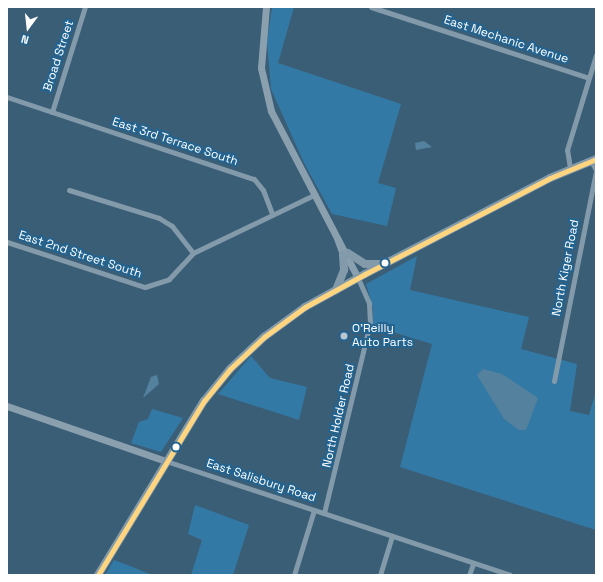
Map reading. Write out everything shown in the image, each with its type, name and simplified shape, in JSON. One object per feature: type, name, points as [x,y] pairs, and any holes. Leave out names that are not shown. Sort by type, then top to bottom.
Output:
[{"type":"main road","points":[[266,7],[260,42],[266,93],[314,195],[358,278]]},
{"type":"main road","points":[[98,575],[166,461],[204,401],[237,361],[291,316],[336,290],[570,168],[593,160]]},
{"type":"main road","points":[[345,254],[364,264],[384,264]]},
{"type":"main road","points":[[336,290],[344,270],[345,254]]},
{"type":"main road","name":"East Salisbury Road","points":[[7,406],[166,461]]},
{"type":"street","name":"Broad Street","points":[[52,112],[85,7]]},
{"type":"street","name":"East Mechanic Avenue","points":[[371,7],[589,78]]},
{"type":"street","points":[[570,168],[567,150],[596,55]]},
{"type":"street","name":"East 3rd Terrace South","points":[[7,97],[254,179],[264,190],[272,214]]},
{"type":"street","name":"North Kiger Road","points":[[554,381],[596,170],[593,160]]},
{"type":"street","points":[[69,190],[159,218],[172,226],[193,252]]},
{"type":"street","name":"East 2nd Street South","points":[[7,242],[145,287],[169,279],[193,252],[314,195]]},
{"type":"street","name":"North Holder Road","points":[[324,513],[370,324],[369,303],[358,278]]},
{"type":"street","name":"East Salisbury Road","points":[[166,461],[510,575]]},
{"type":"street","points":[[294,575],[314,510]]},
{"type":"street","points":[[380,575],[392,536]]},
{"type":"street","points":[[469,575],[473,564]]},
{"type":"shaded area","points":[[272,7],[294,7],[278,63],[401,104],[378,183],[396,188],[387,226],[332,214],[304,163],[271,89],[267,42]]},
{"type":"shaded area","points":[[424,141],[432,147],[416,150],[415,143]]},
{"type":"shaded area","points":[[417,256],[410,290],[529,317],[521,349],[577,364],[570,411],[589,415],[596,391],[596,530],[400,467],[432,344],[373,326],[373,308],[366,284]]},
{"type":"shaded area","points":[[251,356],[270,378],[307,387],[299,420],[218,394]]},
{"type":"shaded area","points":[[483,369],[502,374],[538,398],[526,430],[519,430],[504,419],[477,375]]},
{"type":"shaded area","points":[[157,375],[159,384],[143,398],[151,377]]},
{"type":"shaded area","points":[[152,409],[183,418],[161,452],[131,443],[139,422],[148,419]]},
{"type":"shaded area","points":[[195,505],[249,525],[233,575],[191,575],[202,540],[188,534]]},
{"type":"shaded area","points":[[114,560],[130,566],[152,575],[105,575]]},
{"type":"transit line","points":[[98,575],[204,401],[230,369],[264,337],[305,307],[365,274],[550,178],[596,159]]},
{"type":"place","name":"O'Reilly Auto Parts","points":[[344,336]]}]
